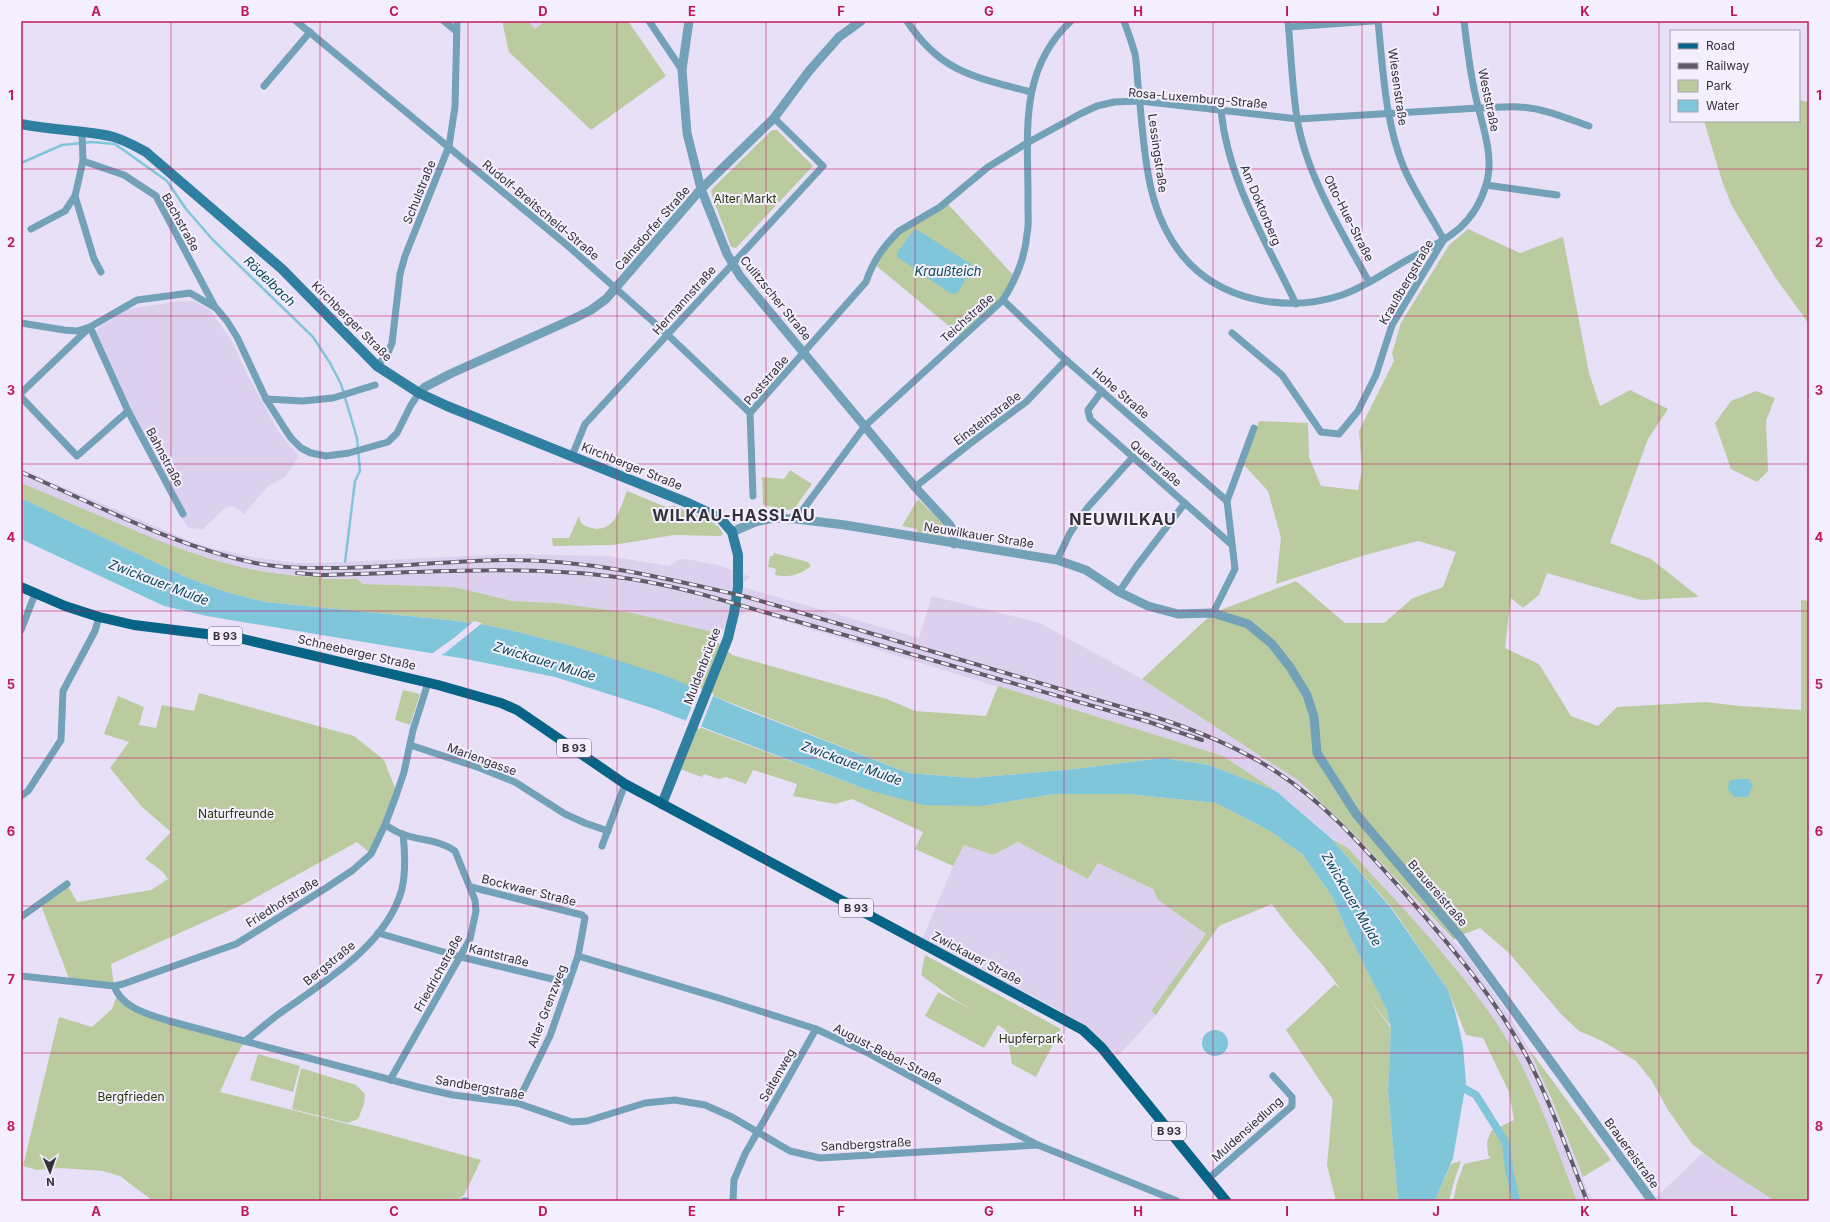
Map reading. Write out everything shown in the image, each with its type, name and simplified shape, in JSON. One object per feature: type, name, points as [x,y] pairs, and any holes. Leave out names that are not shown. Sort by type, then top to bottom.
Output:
[{"type":"main road","name":"Kirchberger Straße","points":[[21,124],[82,136],[111,136],[130,143],[146,152],[282,269],[377,366],[419,393],[447,406],[709,512],[720,518],[732,532]]},
{"type":"main road","name":"Muldenbrücke","points":[[662,804],[723,651],[731,624],[738,587],[738,555],[732,532]]},
{"type":"main road","name":"Schneeberger Straße","points":[[21,587],[35,594],[99,617],[141,626],[239,638],[428,683],[501,703],[517,710],[625,784],[662,804]]},
{"type":"main road","name":"Zwickauer Straße","points":[[662,804],[1083,1030],[1102,1048],[1226,1201]]},
{"type":"street","name":"Rudolf-Breitscheid-Straße","points":[[296,21],[449,146],[568,246],[668,335],[750,413]]},
{"type":"street","points":[[444,21],[456,31]]},
{"type":"street","name":"Schulstraße","points":[[377,366],[388,353],[392,343],[400,274],[405,256],[449,146],[455,107],[457,21]]},
{"type":"street","points":[[649,21],[682,70]]},
{"type":"street","name":"Culitzscher Straße","points":[[689,21],[682,70],[687,133],[701,189],[732,264],[745,282],[954,532],[954,544]]},
{"type":"street","name":"Cainsdorfer Straße","points":[[419,393],[425,387],[452,373],[591,310],[606,299],[701,189],[774,118],[809,71],[830,48],[846,31],[861,21]]},
{"type":"street","points":[[908,21],[919,39],[935,55],[954,68],[975,76],[1031,92]]},
{"type":"street","name":"Teichstraße","points":[[796,519],[865,426],[1003,300],[1015,277],[1028,234],[1027,143],[1031,92],[1038,67],[1050,43],[1071,21]]},
{"type":"street","name":"Lessingstraße","points":[[1124,21],[1135,54],[1146,169],[1154,204],[1164,227],[1183,256],[1202,274],[1245,297],[1263,301],[1296,304],[1322,300],[1343,294],[1369,282],[1444,240]]},
{"type":"street","points":[[1288,24],[1373,21]]},
{"type":"street","name":"Wiesenstraße","points":[[1378,21],[1388,113],[1405,169],[1444,240]]},
{"type":"street","name":"Weststraße","points":[[1444,240],[1453,235],[1466,223],[1474,211],[1486,185],[1489,165],[1480,108],[1472,80],[1464,21]]},
{"type":"street","name":"Otto-Hue-Straße","points":[[1288,24],[1298,119],[1309,159],[1324,199],[1369,282]]},
{"type":"street","points":[[264,86],[310,32]]},
{"type":"street","name":"Rosa-Luxemburg-Straße","points":[[804,353],[866,282],[875,260],[899,231],[940,207],[988,167],[1027,143],[1097,106],[1114,102],[1140,101],[1298,119],[1520,107],[1549,112],[1590,126]]},
{"type":"street","name":"Am Doktorberg","points":[[1221,110],[1223,128],[1238,182],[1264,241],[1296,304]]},
{"type":"street","name":"Hermannstraße","points":[[572,456],[585,424],[823,166],[774,118]]},
{"type":"street","points":[[31,229],[65,211],[75,196],[83,157],[82,136]]},
{"type":"street","name":"Bachstraße","points":[[83,157],[124,175],[156,196],[216,308]]},
{"type":"street","points":[[1486,185],[1557,195]]},
{"type":"street","points":[[75,196],[94,259],[101,272]]},
{"type":"street","name":"Kraußbergstraße","points":[[1232,333],[1282,375],[1321,432],[1339,434],[1358,410],[1376,375],[1392,325],[1444,240]]},
{"type":"street","points":[[21,323],[77,331],[90,327],[132,303],[151,298],[190,293],[216,308],[227,321],[266,399],[291,438],[301,448],[311,453],[326,456],[363,450],[388,442],[397,433],[411,405],[419,393]]},
{"type":"street","name":"Hohe Straße","points":[[1003,300],[1066,360],[1227,501]]},
{"type":"street","points":[[21,393],[90,327]]},
{"type":"street","name":"Bahnstraße","points":[[90,327],[128,411],[183,514]]},
{"type":"street","name":"Poststraße","points":[[754,496],[750,413],[804,353]]},
{"type":"street","name":"Einsteinstraße","points":[[915,487],[1026,402],[1066,360]]},
{"type":"street","points":[[266,399],[303,400],[336,397],[375,385]]},
{"type":"street","name":"Querstraße","points":[[1102,391],[1088,410],[1090,419],[1232,545]]},
{"type":"street","points":[[21,397],[76,456],[128,411]]},
{"type":"street","points":[[1213,613],[1235,569],[1227,501],[1254,428]]},
{"type":"street","points":[[1057,560],[1070,533],[1088,507],[1133,457]]},
{"type":"street","points":[[1119,592],[1136,567],[1185,503]]},
{"type":"street","name":"Neuwilkauer Straße","points":[[732,532],[761,521],[774,518],[796,519],[845,525],[1057,560],[1086,570],[1119,592],[1148,606],[1178,614],[1213,613]]},
{"type":"street","points":[[21,630],[35,594]]},
{"type":"street","name":"Brauereistraße","points":[[1213,613],[1248,624],[1272,644],[1290,667],[1307,695],[1314,718],[1317,753],[1356,814],[1461,938],[1652,1201]]},
{"type":"street","points":[[21,796],[28,791],[61,740],[63,690],[95,631],[99,617]]},
{"type":"street","name":"Friedhofstraße","points":[[21,976],[114,986],[236,944],[353,870],[371,854],[386,825],[404,772],[428,683]]},
{"type":"street","name":"Mariengasse","points":[[410,746],[480,768],[515,782],[565,814],[608,831]]},
{"type":"street","points":[[602,846],[617,801],[625,784]]},
{"type":"street","name":"Friedrichstraße","points":[[386,825],[403,834],[429,840],[455,851],[471,887],[475,900],[476,911],[470,939],[461,957],[390,1080]]},
{"type":"street","name":"Bergstraße","points":[[245,1041],[359,954],[378,933],[395,905],[402,888],[406,856],[403,834]]},
{"type":"street","points":[[21,917],[67,884]]},
{"type":"street","name":"Bockwaer Straße","points":[[471,887],[582,915]]},
{"type":"street","name":"Alter Grenzweg","points":[[517,1103],[550,1036],[569,984],[578,956],[585,918],[582,915]]},
{"type":"street","name":"Kantstraße","points":[[378,933],[461,957],[569,984]]},
{"type":"street","name":"August-Bebel-Straße","points":[[578,956],[816,1029],[866,1052],[988,1120],[1038,1145],[1172,1200]]},
{"type":"street","name":"Sandbergstraße","points":[[114,986],[117,995],[135,1009],[169,1021],[390,1080],[453,1095],[517,1103],[572,1122],[587,1121],[644,1103],[675,1100],[705,1105],[790,1151],[820,1158],[1038,1145]]},
{"type":"street","name":"Seitenweg","points":[[733,1201],[734,1180],[745,1154],[816,1029]]},
{"type":"street","name":"Muldensiedlung","points":[[1208,1179],[1292,1106],[1292,1097],[1273,1076]]},
{"type":"shaded area","points":[[528,21],[545,21],[534,29]]},
{"type":"shaded area","points":[[180,301],[194,301],[210,310],[232,341],[247,374],[279,432],[299,456],[285,477],[268,486],[244,514],[234,506],[226,507],[203,529],[188,528],[168,493],[156,457],[123,395],[94,333],[101,326],[128,309]]},
{"type":"shaded area","points":[[21,469],[195,543],[257,558],[299,563],[323,563],[508,554],[609,556],[669,566],[678,560],[687,559],[722,566],[750,577],[738,587],[750,589],[919,638],[932,596],[1040,623],[1142,679],[1299,781],[1354,834],[1469,958],[1509,1015],[1529,1049],[1542,1077],[1592,1201],[1577,1201],[1540,1106],[1516,1055],[1496,1023],[1453,964],[1348,848],[1332,838],[1275,790],[1223,756],[748,610],[718,633],[632,613],[556,603],[512,601],[454,587],[363,584],[356,579],[323,579],[322,577],[278,574],[233,566],[171,546],[21,483]]},
{"type":"shaded area","points":[[1018,842],[1088,879],[1098,863],[1153,889],[1158,900],[1206,934],[1151,1011],[1156,1015],[1118,1056],[1084,1026],[1057,1009],[1029,994],[974,970],[921,942],[953,866],[964,845],[993,855]]},
{"type":"shaded area","points":[[1703,1153],[1718,1164],[1778,1201],[1652,1201]]},
{"type":"green space","points":[[502,21],[528,21],[535,29],[545,21],[628,21],[666,76],[591,130],[509,52]]},
{"type":"green space","points":[[1800,100],[1809,102],[1809,324],[1775,277],[1732,206],[1722,181],[1704,122],[1800,122]]},
{"type":"green space","name":"Alter Markt","points":[[772,130],[777,130],[813,166],[736,248],[731,247],[711,190]]},
{"type":"green space","points":[[946,202],[1015,277],[1007,293],[962,337],[873,263],[894,235]]},
{"type":"green space","points":[[1468,229],[1520,253],[1563,237],[1589,373],[1600,406],[1630,390],[1668,409],[1648,439],[1610,543],[1651,559],[1699,597],[1641,600],[1547,573],[1539,595],[1523,608],[1511,598],[1505,648],[1539,664],[1571,716],[1598,726],[1617,707],[1705,702],[1801,710],[1801,600],[1809,601],[1809,1201],[1778,1201],[1772,1199],[1718,1164],[1692,1144],[1668,1110],[1652,1081],[1636,1061],[1602,1041],[1579,1031],[1561,1014],[1509,953],[1480,928],[1456,937],[1454,940],[1354,834],[1299,781],[1142,679],[1213,613],[1296,581],[1345,623],[1384,623],[1413,598],[1443,587],[1456,552],[1418,541],[1365,555],[1276,584],[1281,538],[1268,491],[1244,465],[1259,421],[1308,423],[1309,457],[1321,486],[1358,490],[1362,470],[1359,431],[1394,361],[1392,353],[1401,323],[1449,245]]},
{"type":"green space","points":[[1756,391],[1775,398],[1766,421],[1768,471],[1757,482],[1731,469],[1715,423],[1731,401]]},
{"type":"green space","points":[[790,470],[812,484],[794,509],[788,510],[763,505],[762,477],[784,479]]},
{"type":"green space","points":[[21,483],[147,536],[220,562],[269,573],[323,577],[323,579],[357,579],[363,584],[454,587],[512,601],[556,603],[632,613],[718,633],[716,641],[732,655],[887,699],[915,711],[986,716],[998,686],[1223,756],[1276,791],[1209,765],[1163,758],[1075,769],[972,778],[908,773],[716,697],[576,647],[485,625],[449,620],[265,602],[226,592],[188,578],[21,498]]},
{"type":"green space","points":[[627,491],[666,507],[675,506],[710,521],[719,527],[723,534],[720,536],[674,535],[613,545],[553,546],[552,538],[569,538],[579,516],[582,523],[588,527],[597,529],[604,528],[610,524],[615,519]]},
{"type":"green space","points":[[918,499],[946,527],[948,532],[946,537],[917,535],[917,529],[902,526]]},
{"type":"green space","points":[[774,553],[808,562],[811,566],[803,572],[794,575],[775,575],[776,569],[768,567],[770,556],[773,556]]},
{"type":"green space","points":[[403,690],[420,694],[410,725],[395,720]]},
{"type":"green space","name":"Naturfreunde","points":[[199,693],[354,736],[384,760],[397,793],[371,854],[357,842],[246,903],[111,964],[114,986],[70,981],[40,903],[67,884],[77,902],[151,890],[168,879],[162,871],[145,859],[171,832],[142,807],[110,768],[129,742],[104,734],[118,696],[144,707],[139,725],[156,728],[162,705],[194,711]]},
{"type":"green space","points":[[694,725],[868,790],[982,806],[1054,794],[1128,794],[1216,803],[1270,831],[1303,855],[1333,898],[1346,929],[1386,1008],[1390,1025],[1369,999],[1391,1028],[1388,1090],[1398,1201],[1336,1201],[1327,1165],[1333,1100],[1286,1030],[1335,984],[1341,990],[1325,968],[1272,904],[1219,926],[1156,1015],[1151,1011],[1206,934],[1158,900],[1153,889],[1098,863],[1088,879],[1018,842],[993,855],[964,845],[953,866],[915,849],[923,832],[852,799],[835,804],[793,796],[797,784],[753,770],[746,784],[726,777],[719,779],[704,774],[702,777],[677,768]]},
{"type":"green space","points":[[1332,839],[1348,848],[1438,947],[1499,1026],[1525,1072],[1549,1127],[1577,1201],[1453,1201],[1457,1183],[1464,1164],[1491,1158],[1488,1155],[1487,1142],[1491,1131],[1514,1120],[1509,1092],[1483,1038],[1466,1035],[1448,990],[1392,908]]},
{"type":"green space","name":"Hupferpark","points":[[925,955],[1061,1029],[1036,1077],[1012,1064],[1006,1030],[998,1025],[984,1048],[925,1016],[938,992],[974,1011],[955,1000],[921,975]]},
{"type":"green space","name":"Bergfrieden","points":[[117,995],[135,1009],[245,1041],[235,1058],[220,1092],[372,1130],[481,1160],[464,1195],[457,1201],[153,1201],[120,1176],[103,1171],[60,1168],[37,1170],[23,1166],[59,1017],[92,1027],[112,1009]]},
{"type":"green space","points":[[1529,1049],[1611,1160],[1583,1177],[1552,1100]]},
{"type":"green space","points":[[258,1054],[300,1066],[293,1092],[250,1080]]},
{"type":"green space","points":[[301,1068],[356,1085],[365,1094],[364,1104],[358,1119],[348,1123],[292,1109]]},
{"type":"green space","points":[[1461,1161],[1449,1201],[1435,1201],[1451,1164]]},
{"type":"water","name":"Kraußteich","points":[[916,229],[971,264],[971,271],[958,292],[954,294],[950,293],[897,257],[897,253]]},
{"type":"water","name":"Zwickauer Mulde","points":[[21,498],[188,578],[226,592],[265,602],[449,620],[485,625],[576,647],[669,677],[743,709],[908,773],[972,778],[1075,769],[1163,758],[1209,765],[1276,791],[1332,839],[1391,908],[1448,990],[1455,1011],[1463,1046],[1466,1083],[1453,1158],[1435,1201],[1398,1201],[1388,1090],[1391,1028],[1386,1008],[1346,929],[1333,898],[1303,855],[1270,831],[1216,803],[1128,794],[1054,794],[982,806],[924,805],[868,790],[655,709],[555,677],[466,659],[207,616],[164,606],[21,539]]},
{"type":"water","points":[[1749,779],[1753,786],[1748,797],[1734,797],[1728,789],[1729,781]]},
{"type":"water","points":[[1215,1030],[1224,1034],[1228,1043],[1224,1052],[1215,1056],[1206,1052],[1202,1043],[1206,1034]]},
{"type":"pier","points":[[474,621],[482,623],[445,653],[439,656],[430,655],[454,638]]},
{"type":"pier","points":[[699,688],[714,694],[700,729],[685,723]]},
{"type":"waterway","name":"Rödelbach","points":[[21,163],[62,145],[92,142],[115,144],[167,181],[186,209],[213,240],[313,337],[330,363],[341,384],[357,438],[360,471],[355,481],[345,562]]},
{"type":"waterway","points":[[1465,1089],[1476,1095],[1506,1143],[1509,1169],[1516,1201]]},
{"type":"railway","points":[[21,472],[136,524],[225,556],[264,565],[302,568],[352,568],[503,560],[535,561],[596,566],[626,571],[747,597],[1152,716],[1201,733],[1233,747],[1296,785],[1328,812],[1401,889],[1469,970],[1514,1034],[1536,1074],[1552,1110],[1587,1201]]},
{"type":"railway","points":[[297,573],[320,575],[501,570],[573,573],[649,582],[715,598],[1149,722],[1202,740]]},
{"type":"district","name":"WILKAU-HASSLAU","points":[[734,515]]},
{"type":"district","name":"NEUWILKAU","points":[[1123,519]]}]
